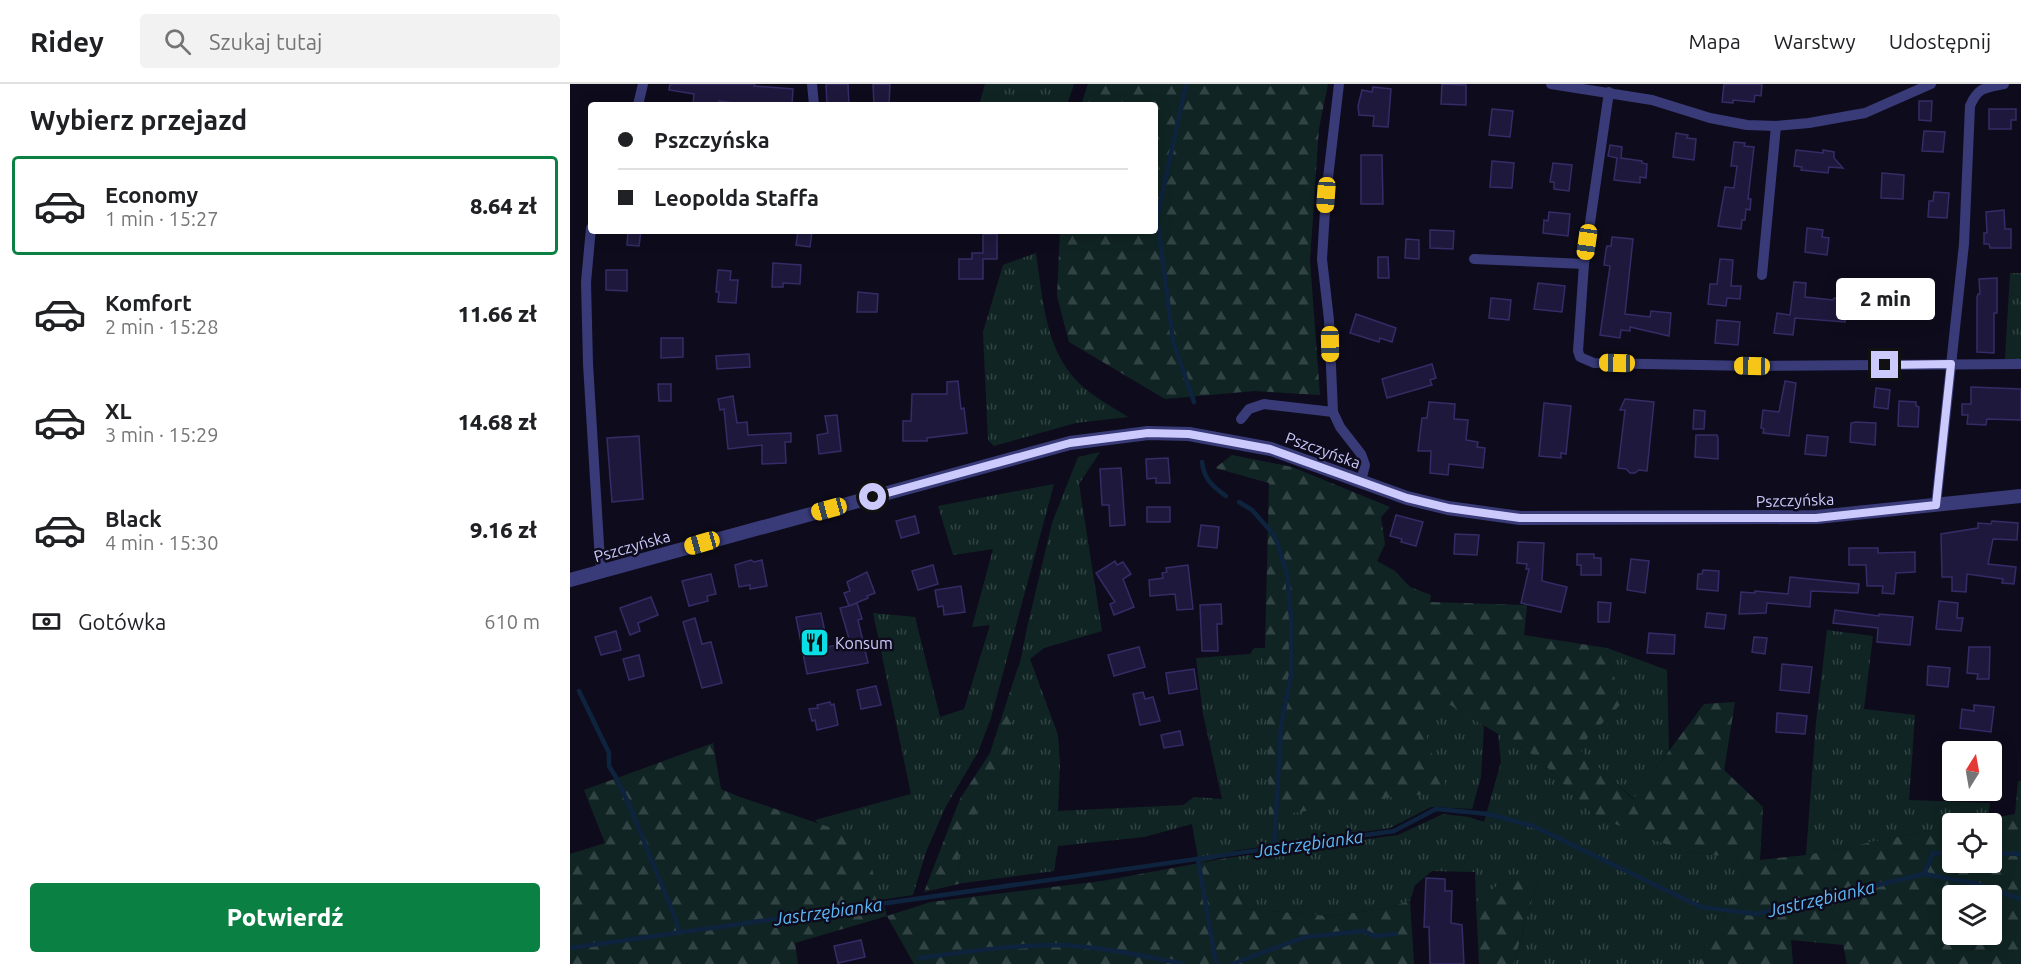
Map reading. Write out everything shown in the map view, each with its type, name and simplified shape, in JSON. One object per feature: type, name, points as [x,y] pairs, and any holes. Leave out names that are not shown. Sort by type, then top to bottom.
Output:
[{"type":"street","points":[[639,102],[643,84]]},
{"type":"street","points":[[812,84],[814,102]]},
{"type":"street","points":[[1339,84],[1326,195],[1322,259],[1329,320],[1333,412],[1340,427],[1361,454],[1365,465],[1361,481]]},
{"type":"street","points":[[1551,84],[1652,100],[1710,118],[1747,125],[1776,126],[1809,123],[1864,113],[1931,84]]},
{"type":"street","points":[[1936,505],[1964,244],[1970,106],[1975,93],[1984,88],[2004,84]]},
{"type":"street","points":[[1609,92],[1584,264],[1578,351],[1580,357],[1594,363],[1752,366],[2021,364]]},
{"type":"street","points":[[1761,275],[1776,126]]},
{"type":"street","points":[[590,234],[586,282],[588,364],[600,561],[603,571]]},
{"type":"street","points":[[1474,259],[1584,264]]},
{"type":"street","points":[[1241,419],[1249,409],[1264,404],[1333,412]]},
{"type":"street","name":"Pszczyńska","points":[[570,580],[1070,443],[1148,433],[1189,434],[1270,449],[1407,498],[1448,508],[1520,518],[1816,518],[2021,496]]},
{"type":"green space","points":[[985,84],[1074,84],[1068,102],[980,102]]},
{"type":"green space","points":[[1088,84],[1328,84],[1319,128],[1310,261],[1320,395],[1254,391],[1165,399],[1069,342],[1057,296],[1060,234],[1158,234],[1158,102],[1082,102]]},
{"type":"green space","points":[[1036,253],[1044,307],[1053,342],[1060,358],[1082,386],[1128,417],[1076,423],[994,446],[988,440],[983,332],[1003,265]]},
{"type":"green space","points":[[2010,273],[2021,273],[2021,360],[2005,359]]},
{"type":"green space","points":[[1100,452],[1079,484],[1102,631],[1044,648],[1030,659],[1058,735],[1060,764],[1058,811],[1183,805],[1194,797],[1222,799],[1203,714],[1196,658],[1250,654],[1254,648],[1265,648],[1270,817],[1426,753],[1422,721],[1444,697],[1484,726],[1481,777],[1472,809],[1431,807],[1390,828],[1233,851],[1234,854],[1199,863],[1192,824],[1144,837],[1058,846],[1054,871],[963,883],[958,858],[965,832],[1006,764],[1016,683],[1052,523],[1078,457]]},
{"type":"green space","points":[[1232,455],[1292,467],[1390,507],[1381,517],[1385,544],[1377,561],[1395,571],[1410,587],[1431,595],[1430,602],[1527,605],[1524,635],[1607,648],[1621,704],[1578,748],[1633,799],[1704,704],[1735,702],[1724,770],[1763,807],[1760,860],[1806,855],[1942,828],[1942,873],[2002,873],[2002,816],[2015,814],[2018,781],[2021,781],[2021,964],[1847,964],[1843,945],[1791,940],[1793,964],[1698,964],[1747,867],[1758,860],[1685,852],[1595,816],[1538,758],[1445,702],[1423,721],[1430,750],[1444,776],[1446,793],[1400,796],[1269,817],[1265,648],[1269,483],[1215,468]]},
{"type":"green space","points":[[1054,484],[991,718],[978,752],[945,808],[926,852],[913,895],[860,903],[849,853],[815,820],[911,794],[873,613],[915,617],[940,717],[964,709],[990,625],[972,627],[993,549],[953,555],[938,506]]},
{"type":"green space","points":[[1827,630],[1873,636],[1864,709],[1915,715],[1909,800],[1990,803],[1989,813],[1942,813],[1942,828],[1806,855],[1816,722]]},
{"type":"green space","points":[[1607,648],[1667,670],[1669,750],[1634,799],[1577,748],[1621,704]]},
{"type":"green space","points":[[1020,661],[1006,764],[965,832],[958,858],[963,883],[924,892],[960,799],[990,753]]},
{"type":"green space","points":[[1498,734],[1538,758],[1595,816],[1685,852],[1759,860],[1747,867],[1698,964],[1513,964],[1539,878],[1505,880],[1476,902],[1475,872],[1432,871],[1415,885],[1410,901],[1383,909],[1330,916],[1245,909],[1227,858],[1398,835],[1443,814],[1469,817],[1484,822],[1501,762]]},
{"type":"green space","points":[[713,743],[721,789],[862,838],[887,916],[795,943],[798,964],[570,964],[570,854],[605,843],[584,790]]},
{"type":"green space","points":[[1227,858],[1245,909],[1330,916],[1383,909],[1410,901],[1414,964],[914,964],[887,916],[931,902],[1102,881]]},
{"type":"green space","points":[[1539,877],[1513,964],[1479,964],[1476,902],[1505,880]]},
{"type":"building","points":[[670,84],[755,84],[754,86],[793,89],[792,102],[693,102],[694,94],[669,90]]},
{"type":"building","points":[[826,84],[848,84],[849,102],[827,102]]},
{"type":"building","points":[[873,84],[890,84],[889,102],[874,102]]},
{"type":"building","points":[[1442,84],[1466,85],[1466,105],[1441,104]]},
{"type":"building","points":[[1724,84],[1762,84],[1761,96],[1755,95],[1754,102],[1733,100],[1733,103],[1722,102]]},
{"type":"building","points":[[1373,87],[1391,89],[1388,127],[1373,126],[1374,116],[1359,115],[1358,106],[1362,90],[1372,92]]},
{"type":"building","points":[[1919,101],[1932,101],[1931,121],[1919,120]]},
{"type":"building","points":[[1492,109],[1513,111],[1510,137],[1489,135]]},
{"type":"building","points":[[1989,109],[2016,109],[2016,120],[2011,120],[2011,129],[1989,129]]},
{"type":"building","points":[[1924,131],[1945,132],[1943,152],[1922,151]]},
{"type":"building","points":[[1676,133],[1696,139],[1694,160],[1673,157]]},
{"type":"building","points":[[1734,142],[1754,147],[1748,199],[1751,199],[1750,210],[1746,209],[1741,229],[1718,226],[1725,187],[1734,188],[1737,166],[1731,166]]},
{"type":"building","points":[[1610,145],[1622,147],[1621,158],[1647,164],[1646,178],[1640,177],[1640,183],[1614,180],[1617,158],[1608,156]]},
{"type":"building","points":[[1796,150],[1834,152],[1834,158],[1843,168],[1829,167],[1828,173],[1801,170],[1802,167],[1794,166]]},
{"type":"building","points":[[1361,155],[1382,155],[1383,204],[1361,204]]},
{"type":"building","points":[[1492,161],[1514,163],[1512,188],[1490,187]]},
{"type":"building","points":[[1553,163],[1572,165],[1569,191],[1554,189],[1554,182],[1550,182]]},
{"type":"building","points":[[1882,173],[1904,175],[1903,199],[1881,198]]},
{"type":"building","points":[[1934,192],[1949,193],[1947,218],[1928,217],[1929,201],[1933,201]]},
{"type":"building","points":[[2004,210],[2005,229],[2011,229],[2011,248],[1990,248],[1989,244],[1984,244],[1984,233],[1987,233],[1986,212]]},
{"type":"building","points":[[1549,212],[1570,214],[1568,236],[1543,233],[1544,220],[1548,221]]},
{"type":"building","points":[[1807,228],[1823,230],[1822,237],[1829,238],[1827,255],[1805,252]]},
{"type":"building","points":[[1430,230],[1454,231],[1453,249],[1430,248]]},
{"type":"building","points":[[628,234],[641,234],[639,246],[627,245]]},
{"type":"building","points":[[798,234],[812,234],[810,247],[796,245]]},
{"type":"building","points":[[983,234],[997,234],[997,259],[983,259],[983,279],[959,279],[959,259],[972,259],[972,253],[983,253]]},
{"type":"building","points":[[1612,237],[1633,239],[1625,314],[1650,317],[1651,311],[1671,313],[1669,336],[1630,327],[1630,331],[1621,330],[1620,338],[1600,335],[1610,266],[1604,265],[1607,246],[1611,246]]},
{"type":"building","points":[[1406,239],[1419,240],[1419,259],[1405,258]]},
{"type":"building","points":[[1378,257],[1388,257],[1389,278],[1378,278]]},
{"type":"building","points":[[1720,259],[1733,260],[1731,286],[1741,286],[1740,299],[1727,298],[1726,306],[1708,304],[1710,284],[1717,284]]},
{"type":"building","points":[[773,263],[801,265],[800,284],[783,283],[783,287],[772,287]]},
{"type":"building","points":[[606,270],[627,270],[627,291],[606,290]]},
{"type":"building","points":[[718,270],[731,271],[730,280],[738,280],[736,303],[718,302],[719,292],[716,292]]},
{"type":"building","points":[[1997,278],[1994,353],[1977,352],[1979,279]]},
{"type":"building","points":[[1794,282],[1806,283],[1805,297],[1848,300],[1845,322],[1795,318],[1793,335],[1774,333],[1777,313],[1790,315]]},
{"type":"building","points":[[1538,283],[1565,286],[1562,312],[1534,309]]},
{"type":"building","points":[[1868,288],[1896,290],[1893,314],[1866,311]]},
{"type":"building","points":[[858,292],[878,294],[877,312],[857,312]]},
{"type":"building","points":[[1491,298],[1511,300],[1509,320],[1489,318]]},
{"type":"building","points":[[1356,314],[1396,328],[1392,342],[1380,338],[1379,342],[1350,333]]},
{"type":"building","points":[[1717,320],[1740,322],[1738,345],[1715,343]]},
{"type":"building","points":[[661,338],[683,338],[683,357],[661,358]]},
{"type":"building","points":[[749,354],[750,367],[717,369],[716,356]]},
{"type":"building","points":[[1432,364],[1436,378],[1430,380],[1432,385],[1387,398],[1382,379]]},
{"type":"building","points":[[958,381],[961,409],[964,408],[967,433],[927,438],[927,441],[903,441],[903,421],[911,421],[912,394],[947,394],[947,382]]},
{"type":"building","points":[[1785,381],[1796,383],[1789,436],[1763,433],[1764,429],[1761,428],[1763,410],[1779,412]]},
{"type":"building","points":[[658,384],[671,384],[671,401],[659,401]]},
{"type":"building","points":[[1971,387],[2021,389],[2021,420],[1987,419],[1986,425],[1967,424],[1968,415],[1962,415],[1962,404],[1971,404]]},
{"type":"building","points":[[1876,388],[1890,390],[1888,409],[1874,407]]},
{"type":"building","points":[[733,396],[737,423],[747,422],[748,435],[791,433],[791,442],[785,442],[786,463],[762,464],[762,445],[728,449],[724,409],[720,410],[718,399]]},
{"type":"building","points":[[1625,399],[1654,402],[1647,471],[1639,470],[1630,473],[1626,469],[1618,468],[1625,410],[1620,410]]},
{"type":"building","points":[[1899,401],[1916,402],[1916,406],[1919,407],[1918,427],[1898,426]]},
{"type":"building","points":[[1429,402],[1455,404],[1454,419],[1468,420],[1466,440],[1478,442],[1477,447],[1485,448],[1483,468],[1449,464],[1448,475],[1430,473],[1431,451],[1418,451],[1422,418],[1427,418]]},
{"type":"building","points":[[1544,403],[1571,406],[1566,454],[1561,453],[1561,458],[1539,456]]},
{"type":"building","points":[[1694,410],[1705,411],[1704,429],[1693,429]]},
{"type":"building","points":[[837,415],[841,451],[819,454],[817,435],[828,433],[825,416]]},
{"type":"building","points":[[1851,423],[1876,423],[1875,445],[1850,442]]},
{"type":"building","points":[[1696,435],[1717,435],[1718,459],[1695,457]]},
{"type":"building","points":[[1807,435],[1828,437],[1826,456],[1805,454]]},
{"type":"building","points":[[639,436],[643,499],[612,502],[607,438]]},
{"type":"building","points":[[1168,458],[1170,483],[1156,483],[1156,478],[1147,479],[1146,459]]},
{"type":"building","points":[[1121,468],[1125,525],[1110,526],[1109,505],[1102,505],[1100,469]]},
{"type":"building","points":[[1147,507],[1170,507],[1170,522],[1147,522]]},
{"type":"building","points":[[1396,515],[1423,522],[1416,546],[1390,536]]},
{"type":"building","points":[[915,516],[919,533],[901,538],[896,521]]},
{"type":"building","points":[[1992,521],[2018,523],[2017,540],[1993,539],[1988,564],[2016,567],[2014,584],[2002,583],[2003,579],[1967,574],[1966,592],[1952,591],[1952,577],[1942,577],[1941,534],[1978,528],[1978,523],[1991,524]]},
{"type":"building","points":[[1201,525],[1219,527],[1217,548],[1198,546]]},
{"type":"building","points":[[1455,534],[1479,535],[1477,555],[1454,554]]},
{"type":"building","points":[[1518,542],[1544,543],[1542,581],[1567,587],[1561,612],[1521,603],[1529,569],[1526,569],[1527,564],[1517,563]]},
{"type":"building","points":[[1849,548],[1878,548],[1878,553],[1915,552],[1915,572],[1896,573],[1894,594],[1882,593],[1883,586],[1867,586],[1866,565],[1849,565]]},
{"type":"building","points":[[1577,554],[1594,554],[1594,558],[1601,558],[1601,575],[1581,575],[1581,565],[1577,565]]},
{"type":"building","points":[[1631,559],[1649,561],[1645,593],[1627,590]]},
{"type":"building","points":[[751,560],[754,562],[762,560],[767,586],[750,589],[750,585],[739,587],[735,565]]},
{"type":"building","points":[[1115,561],[1117,565],[1123,562],[1131,574],[1123,579],[1134,607],[1114,615],[1110,604],[1115,602],[1096,573]]},
{"type":"building","points":[[933,565],[938,584],[918,590],[912,571]]},
{"type":"building","points":[[1188,565],[1193,609],[1177,610],[1175,594],[1150,596],[1149,580],[1163,578],[1162,573],[1167,572],[1166,568]]},
{"type":"building","points":[[1703,570],[1719,571],[1718,591],[1697,589],[1698,574],[1702,574]]},
{"type":"building","points":[[867,572],[875,593],[849,606],[844,593],[850,591],[847,582]]},
{"type":"building","points":[[711,574],[716,594],[707,596],[708,601],[689,606],[682,581]]},
{"type":"building","points":[[1790,577],[1859,584],[1858,593],[1811,591],[1810,607],[1767,603],[1766,613],[1739,614],[1741,592],[1788,594]]},
{"type":"building","points":[[961,586],[965,612],[944,615],[943,606],[938,607],[935,590]]},
{"type":"building","points":[[651,597],[658,615],[638,623],[640,631],[630,635],[620,608]]},
{"type":"building","points":[[1939,601],[1958,603],[1957,618],[1963,618],[1961,631],[1936,629]]},
{"type":"building","points":[[1598,602],[1611,603],[1609,622],[1598,622]]},
{"type":"building","points":[[857,603],[862,619],[858,620],[868,663],[807,674],[796,617],[821,613],[828,647],[850,642],[840,608]]},
{"type":"building","points":[[1221,604],[1222,624],[1217,624],[1218,651],[1202,651],[1200,605]]},
{"type":"building","points":[[1835,610],[1879,616],[1879,614],[1913,617],[1910,645],[1877,642],[1878,628],[1833,623]]},
{"type":"building","points":[[1707,613],[1726,615],[1724,629],[1705,627]]},
{"type":"building","points":[[695,618],[702,644],[711,642],[722,683],[702,688],[683,622]]},
{"type":"building","points":[[616,631],[621,650],[601,655],[595,637]]},
{"type":"building","points":[[1649,633],[1675,635],[1674,654],[1647,653]]},
{"type":"building","points":[[1754,637],[1767,638],[1765,654],[1752,652]]},
{"type":"building","points":[[1139,647],[1145,667],[1114,676],[1108,655]]},
{"type":"building","points":[[1969,647],[1990,647],[1989,679],[1977,679],[1978,674],[1967,673]]},
{"type":"building","points":[[639,655],[644,676],[629,680],[623,659]]},
{"type":"building","points":[[1782,664],[1812,667],[1809,693],[1780,690]]},
{"type":"building","points":[[1928,666],[1950,668],[1948,687],[1927,685]]},
{"type":"building","points":[[1194,669],[1197,689],[1169,694],[1166,673]]},
{"type":"building","points":[[876,686],[881,705],[861,709],[857,690]]},
{"type":"building","points":[[1143,692],[1145,699],[1153,697],[1160,721],[1140,725],[1133,694]]},
{"type":"building","points":[[830,702],[831,705],[834,704],[838,725],[817,730],[809,709],[818,708],[817,705]]},
{"type":"building","points":[[1974,705],[1994,707],[1991,732],[1960,728],[1962,709],[1974,711]]},
{"type":"building","points":[[1777,713],[1807,716],[1805,734],[1776,732]]},
{"type":"building","points":[[1180,731],[1183,745],[1164,748],[1161,735]]},
{"type":"building","points":[[1426,878],[1445,879],[1445,891],[1452,891],[1451,923],[1462,925],[1464,964],[1430,964],[1429,927],[1424,927]]},
{"type":"building","points":[[861,940],[865,957],[838,963],[834,946]]},
{"type":"waterway","points":[[1158,213],[1186,84]]},
{"type":"waterway","points":[[1158,226],[1173,341],[1194,402]]},
{"type":"waterway","points":[[1202,462],[1210,482],[1226,496]]},
{"type":"waterway","points":[[1239,502],[1252,510],[1275,536],[1287,574],[1291,617],[1291,675],[1281,725],[1274,848]]},
{"type":"waterway","points":[[579,691],[609,753],[609,766],[630,807],[679,932]]},
{"type":"waterway","name":"Jastrzębianka","points":[[570,948],[1394,831],[1436,809],[1488,814],[1533,826],[1701,907],[1756,914],[1924,874],[1974,883],[2021,899]]},
{"type":"waterway","points":[[1924,874],[1933,853],[1942,853]]},
{"type":"waterway","points":[[2002,853],[2021,854]]},
{"type":"waterway","points":[[1198,859],[1216,964]]},
{"type":"waterway","points":[[1232,964],[1305,937],[1364,931],[1374,936],[1396,934]]},
{"type":"waterway","points":[[920,958],[971,951],[1057,945],[1105,949],[1184,964]]},
{"type":"place","name":"Konsum","points":[[814,643]]},
{"type":"route","points":[[873,497],[1070,443],[1148,433],[1189,434],[1270,449],[1407,498],[1448,508],[1520,518],[1816,518],[1936,505],[1951,364],[1885,365]]}]
